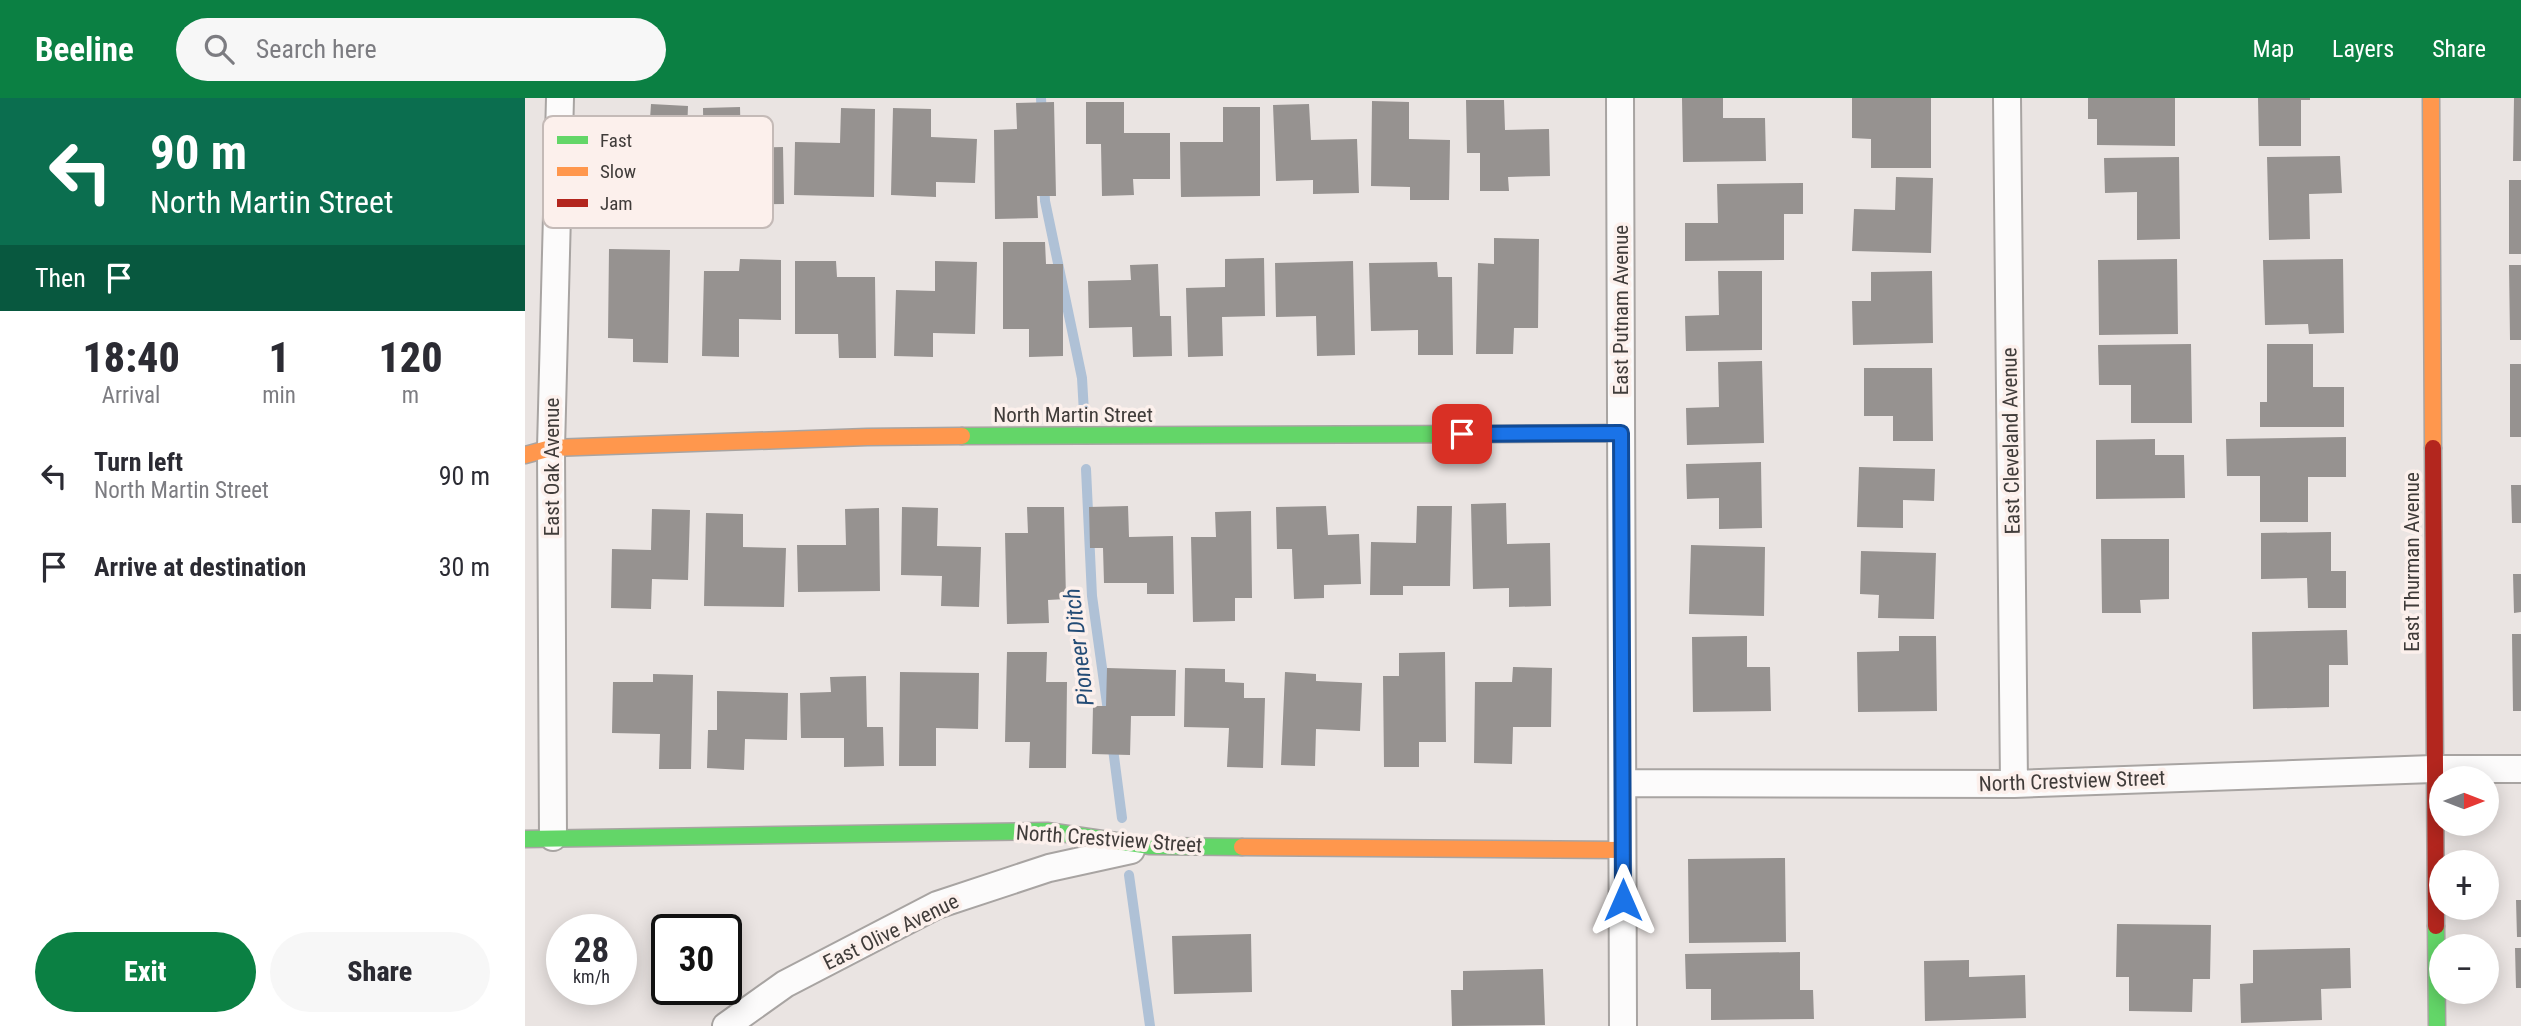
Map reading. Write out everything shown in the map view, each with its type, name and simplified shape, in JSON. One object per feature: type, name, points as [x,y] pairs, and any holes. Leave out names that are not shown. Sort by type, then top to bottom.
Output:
[{"type":"street","name":"East Oak Avenue","points":[[560,116],[561,98]]},
{"type":"street","name":"East Putnam Avenue","points":[[1621,98],[1623,1026]]},
{"type":"street","name":"East Cleveland Avenue","points":[[2007,98],[2014,784]]},
{"type":"street","name":"East Thurman Avenue","points":[[2431,98],[2433,766]]},
{"type":"street","name":"East Oak Avenue","points":[[553,837],[551,449],[557,228]]},
{"type":"street","name":"North Martin Street","points":[[525,455],[551,449],[867,436],[1621,433]]},
{"type":"street","name":"North Crestview Street","points":[[1623,783],[2014,784],[2429,769]]},
{"type":"street","name":"North Crestview Street","points":[[2499,769],[2521,769]]},
{"type":"street","name":"North Crestview Street","points":[[525,839],[1047,831],[1150,846],[1623,850]]},
{"type":"street","name":"East Thurman Avenue","points":[[2434,836],[2437,1026]]},
{"type":"street","name":"East Olive Avenue","points":[[726,1026],[785,984],[937,905],[1049,868],[1150,846]]},
{"type":"building","points":[[1682,98],[1723,98],[1723,118],[1765,118],[1766,161],[1683,162]]},
{"type":"building","points":[[1852,98],[1931,98],[1931,168],[1871,168],[1871,139],[1852,138]]},
{"type":"building","points":[[2088,98],[2175,98],[2175,146],[2097,145],[2097,119],[2088,119]]},
{"type":"building","points":[[2258,98],[2310,98],[2301,100],[2301,146],[2259,146]]},
{"type":"building","points":[[2514,98],[2521,98],[2521,161],[2513,161]]},
{"type":"building","points":[[1466,100],[1504,100],[1505,130],[1549,129],[1550,176],[1508,177],[1509,191],[1480,191],[1480,153],[1467,153]]},
{"type":"building","points":[[1372,101],[1409,102],[1409,139],[1450,140],[1449,200],[1410,200],[1410,187],[1371,186]]},
{"type":"building","points":[[1054,102],[1056,196],[1037,196],[1038,218],[995,219],[994,130],[1017,129],[1016,103]]},
{"type":"building","points":[[1086,102],[1124,102],[1124,133],[1170,133],[1170,179],[1133,179],[1134,195],[1102,196],[1101,144],[1086,144]]},
{"type":"building","points":[[651,104],[688,106],[688,116],[650,116]]},
{"type":"building","points":[[1309,104],[1311,140],[1357,139],[1359,193],[1313,194],[1313,180],[1276,181],[1273,105]]},
{"type":"building","points":[[740,107],[740,116],[703,116],[703,108]]},
{"type":"building","points":[[1223,107],[1260,107],[1260,196],[1181,197],[1180,142],[1223,142]]},
{"type":"building","points":[[841,108],[875,109],[874,197],[794,195],[795,142],[840,143]]},
{"type":"building","points":[[893,108],[931,109],[931,137],[977,139],[975,183],[936,182],[936,197],[891,195]]},
{"type":"building","points":[[773,147],[783,147],[784,204],[773,204]]},
{"type":"building","points":[[2340,156],[2342,193],[2309,194],[2310,239],[2269,240],[2267,157]]},
{"type":"building","points":[[2179,157],[2180,239],[2137,240],[2137,192],[2105,193],[2104,158]]},
{"type":"building","points":[[1896,177],[1933,178],[1931,253],[1852,251],[1854,209],[1895,210]]},
{"type":"building","points":[[2509,180],[2521,180],[2521,254],[2509,254]]},
{"type":"building","points":[[1803,183],[1803,214],[1784,214],[1784,260],[1685,261],[1685,223],[1718,223],[1717,184]]},
{"type":"building","points":[[1494,238],[1539,239],[1538,328],[1514,328],[1513,354],[1476,354],[1478,263],[1494,264]]},
{"type":"building","points":[[1003,242],[1045,242],[1046,264],[1063,264],[1063,356],[1029,357],[1029,329],[1003,329]]},
{"type":"building","points":[[609,249],[670,250],[668,363],[633,362],[633,339],[608,338]]},
{"type":"building","points":[[1264,258],[1265,316],[1222,317],[1223,356],[1188,357],[1186,288],[1225,287],[1225,259]]},
{"type":"building","points":[[740,259],[781,260],[781,320],[739,319],[739,357],[702,356],[704,271],[739,271]]},
{"type":"building","points":[[2177,259],[2178,334],[2099,335],[2098,260]]},
{"type":"building","points":[[2343,259],[2344,333],[2309,334],[2308,324],[2265,325],[2263,260]]},
{"type":"building","points":[[795,261],[836,261],[837,277],[875,277],[876,358],[839,358],[838,334],[795,334]]},
{"type":"building","points":[[935,261],[977,262],[975,334],[933,333],[933,357],[894,356],[896,290],[935,291]]},
{"type":"building","points":[[1353,261],[1355,355],[1317,356],[1316,316],[1276,317],[1275,263]]},
{"type":"building","points":[[1437,262],[1438,277],[1452,277],[1453,355],[1418,355],[1418,330],[1371,331],[1369,263]]},
{"type":"building","points":[[1158,264],[1160,316],[1171,316],[1172,356],[1133,357],[1132,327],[1089,328],[1088,281],[1131,280],[1130,265]]},
{"type":"building","points":[[2509,265],[2521,265],[2521,340],[2510,340]]},
{"type":"building","points":[[1718,271],[1762,271],[1762,350],[1686,351],[1685,316],[1719,315]]},
{"type":"building","points":[[1932,271],[1933,343],[1853,345],[1852,301],[1871,301],[1871,272]]},
{"type":"building","points":[[2191,344],[2192,423],[2131,423],[2131,385],[2099,385],[2098,345]]},
{"type":"building","points":[[2267,344],[2313,344],[2313,387],[2344,387],[2344,427],[2260,427],[2260,402],[2267,402]]},
{"type":"building","points":[[1762,361],[1764,443],[1687,445],[1686,408],[1719,407],[1718,362]]},
{"type":"building","points":[[2510,364],[2521,364],[2521,437],[2510,437]]},
{"type":"building","points":[[1864,368],[1932,368],[1933,441],[1893,441],[1893,416],[1864,416]]},
{"type":"building","points":[[2346,437],[2346,477],[2308,477],[2308,522],[2260,522],[2260,476],[2227,476],[2226,439]]},
{"type":"building","points":[[2155,439],[2155,455],[2184,455],[2185,498],[2096,499],[2096,440]]},
{"type":"building","points":[[1761,462],[1762,528],[1719,529],[1719,498],[1687,499],[1686,464]]},
{"type":"building","points":[[1859,467],[1935,469],[1934,501],[1903,500],[1903,528],[1857,527]]},
{"type":"building","points":[[2511,485],[2521,485],[2521,523],[2512,523]]},
{"type":"building","points":[[1506,503],[1507,544],[1550,543],[1551,606],[1509,607],[1509,588],[1473,589],[1471,504]]},
{"type":"building","points":[[1128,506],[1129,537],[1173,536],[1174,594],[1147,594],[1147,583],[1104,583],[1103,548],[1090,548],[1089,507]]},
{"type":"building","points":[[1326,506],[1328,535],[1359,534],[1361,584],[1324,585],[1324,598],[1294,599],[1292,549],[1277,549],[1276,507]]},
{"type":"building","points":[[1417,506],[1452,506],[1450,586],[1403,586],[1403,595],[1370,595],[1371,542],[1416,543]]},
{"type":"building","points":[[902,507],[938,508],[937,546],[981,547],[979,607],[941,606],[942,576],[901,575]]},
{"type":"building","points":[[1027,507],[1064,507],[1066,599],[1048,600],[1049,623],[1007,624],[1005,533],[1028,533]]},
{"type":"building","points":[[879,508],[880,591],[798,592],[797,545],[846,545],[845,509]]},
{"type":"building","points":[[652,509],[690,510],[688,580],[652,579],[651,609],[611,608],[612,549],[651,550]]},
{"type":"building","points":[[1251,511],[1252,598],[1235,598],[1235,621],[1193,622],[1191,537],[1216,537],[1215,512]]},
{"type":"building","points":[[706,513],[743,514],[743,547],[786,548],[784,607],[704,606]]},
{"type":"building","points":[[2331,532],[2331,571],[2346,571],[2346,608],[2308,608],[2307,578],[2261,579],[2261,533]]},
{"type":"building","points":[[2101,539],[2169,539],[2169,599],[2140,600],[2141,613],[2102,613]]},
{"type":"building","points":[[1691,545],[1765,547],[1764,616],[1689,614]]},
{"type":"building","points":[[1861,551],[1936,553],[1934,619],[1878,618],[1879,595],[1860,594]]},
{"type":"building","points":[[2513,574],[2521,574],[2521,612],[2514,613]]},
{"type":"building","points":[[2347,630],[2348,665],[2329,665],[2329,707],[2253,709],[2252,632]]},
{"type":"building","points":[[2512,634],[2521,634],[2521,711],[2513,711]]},
{"type":"building","points":[[1747,636],[1747,667],[1770,667],[1771,711],[1693,712],[1692,637]]},
{"type":"building","points":[[1899,636],[1936,636],[1937,711],[1858,712],[1857,652],[1899,651]]},
{"type":"building","points":[[1007,652],[1047,652],[1046,682],[1067,682],[1066,768],[1029,768],[1030,742],[1005,742]]},
{"type":"building","points":[[1445,652],[1446,742],[1419,742],[1419,767],[1384,767],[1383,676],[1399,676],[1399,653]]},
{"type":"building","points":[[1513,667],[1552,668],[1551,727],[1513,727],[1512,764],[1474,763],[1475,682],[1512,682]]},
{"type":"building","points":[[1107,668],[1176,670],[1175,716],[1131,716],[1130,755],[1092,754],[1093,706],[1106,706]]},
{"type":"building","points":[[1185,668],[1225,669],[1225,682],[1244,683],[1244,698],[1265,698],[1263,768],[1227,767],[1229,728],[1184,727]]},
{"type":"building","points":[[900,672],[979,673],[978,729],[936,728],[936,766],[899,766]]},
{"type":"building","points":[[1285,672],[1316,674],[1316,681],[1362,683],[1360,731],[1316,729],[1315,766],[1281,765]]},
{"type":"building","points":[[653,674],[693,675],[691,769],[659,769],[660,734],[612,733],[613,682],[653,682]]},
{"type":"building","points":[[866,676],[867,727],[883,727],[884,766],[844,767],[844,738],[801,738],[800,693],[831,692],[830,677]]},
{"type":"building","points":[[717,691],[788,693],[787,740],[745,739],[744,770],[707,768],[708,730],[717,730]]},
{"type":"building","points":[[1785,858],[1786,942],[1689,943],[1688,859]]},
{"type":"building","points":[[2516,900],[2521,900],[2521,937],[2517,937]]},
{"type":"building","points":[[2117,924],[2211,925],[2210,979],[2193,979],[2192,1012],[2129,1011],[2129,977],[2116,977]]},
{"type":"building","points":[[1251,934],[1252,992],[1174,994],[1172,936]]},
{"type":"building","points":[[2350,948],[2351,988],[2321,989],[2322,1020],[2241,1023],[2240,984],[2253,983],[2253,950]]},
{"type":"building","points":[[2515,948],[2521,948],[2521,988],[2516,988]]},
{"type":"building","points":[[1800,952],[1800,990],[1813,990],[1814,1019],[1711,1020],[1711,989],[1686,989],[1685,954]]},
{"type":"building","points":[[1969,960],[1969,977],[2025,975],[2026,1018],[1925,1021],[1924,961]]},
{"type":"building","points":[[1543,969],[1545,1025],[1452,1026],[1451,990],[1463,990],[1463,971]]},
{"type":"waterway","name":"Pioneer Ditch","points":[[1041,98],[1042,117]]},
{"type":"waterway","name":"Pioneer Ditch","points":[[1044,182],[1045,201],[1082,378],[1084,413]]},
{"type":"waterway","name":"Pioneer Ditch","points":[[1086,469],[1092,596],[1108,711]]},
{"type":"waterway","name":"Pioneer Ditch","points":[[1112,741],[1122,818]]},
{"type":"waterway","name":"Pioneer Ditch","points":[[1129,875],[1150,1026]]},
{"type":"traffic: fast","points":[[962,436],[1488,434]]},
{"type":"traffic: fast","points":[[525,839],[1047,831],[1150,846],[1242,847]]},
{"type":"traffic: fast","points":[[2436,926],[2437,1026]]},
{"type":"traffic: slow","points":[[2431,98],[2433,448]]},
{"type":"traffic: slow","points":[[525,455],[551,448],[962,436]]},
{"type":"traffic: slow","points":[[1242,847],[1623,850]]},
{"type":"traffic: jam","points":[[1488,434],[1621,433]]},
{"type":"traffic: jam","points":[[2433,448],[2436,926]]},
{"type":"route","points":[[1462,434],[1621,433],[1623,900]]}]
